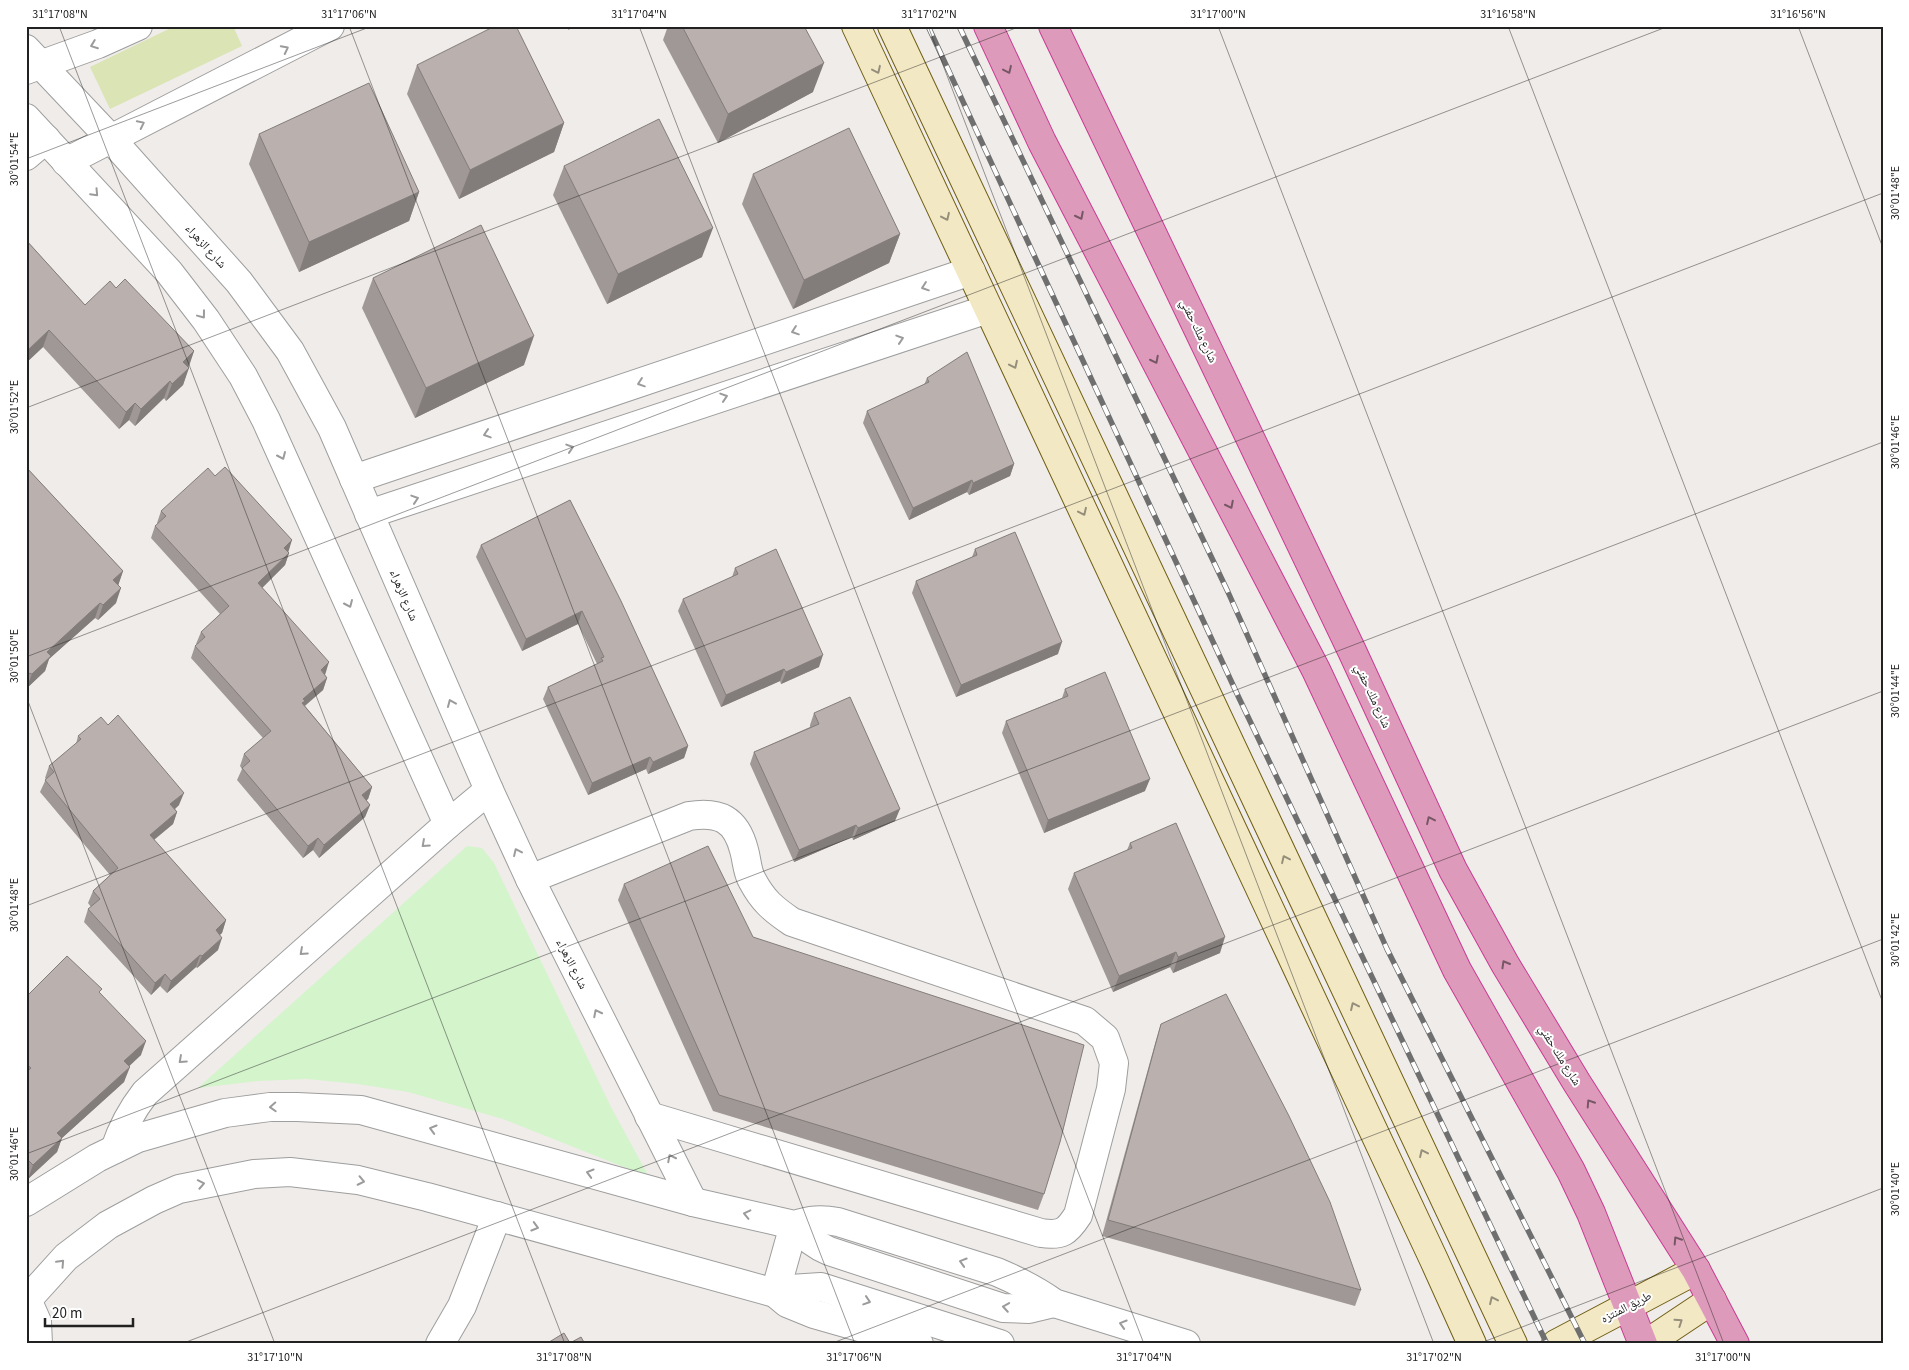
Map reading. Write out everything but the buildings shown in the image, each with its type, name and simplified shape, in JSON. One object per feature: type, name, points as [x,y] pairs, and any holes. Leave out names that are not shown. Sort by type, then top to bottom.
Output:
[{"type":"highway","points":[[988,26],[1042,142],[1316,670],[1458,970],[1571,1171],[1645,1344]]},
{"type":"highway","name":"شارع ملك حفني","points":[[1052,26],[1352,651],[1453,870],[1504,964],[1696,1270],[1735,1344]]},
{"type":"highway","points":[[1316,670],[1352,651]]},
{"type":"street","points":[[31,61],[98,44],[138,26]]},
{"type":"street","points":[[66,162],[330,26]]},
{"type":"street","points":[[856,26],[1472,1344]]},
{"type":"street","points":[[892,26],[1514,1344]]},
{"type":"street","name":"شارع الزهراء","points":[[31,61],[111,139],[239,282],[262,311],[294,359],[332,428],[489,790],[530,879],[692,1202]]},
{"type":"street","points":[[26,118],[36,148],[66,162],[169,272],[206,320],[243,376],[266,420],[448,824]]},
{"type":"street","points":[[354,479],[971,271]]},
{"type":"street","points":[[369,514],[988,309]]},
{"type":"street","points":[[115,1149],[132,1109],[145,1093],[448,824],[489,790]]},
{"type":"street","points":[[530,879],[688,816],[706,813],[724,819],[737,832],[744,849],[750,878],[767,904],[792,922],[1085,1021],[1105,1038],[1114,1063],[1111,1089],[1078,1215],[1070,1228],[1056,1235],[1041,1233],[649,1116]]},
{"type":"street","points":[[26,1202],[97,1158],[138,1138],[161,1130],[225,1113],[279,1107],[361,1110],[692,1202],[794,1225],[810,1241],[829,1251],[1003,1308],[1029,1309],[1054,1304],[1186,1344]]},
{"type":"street","points":[[38,1344],[37,1322],[27,1298],[66,1257],[108,1224],[179,1189],[254,1174],[290,1172],[358,1180],[497,1216],[774,1293],[787,1303],[807,1312],[919,1344]]},
{"type":"street","points":[[440,1344],[462,1306],[497,1216]]},
{"type":"street","points":[[774,1293],[794,1225]]},
{"type":"street","name":"طريق المنتزه","points":[[1556,1344],[1696,1270]]},
{"type":"street","points":[[774,1293],[790,1289],[821,1287],[1000,1344]]},
{"type":"street","points":[[1645,1344],[1712,1300]]},
{"type":"green space","points":[[175,26],[233,26],[242,46],[110,109],[90,67]]},
{"type":"green space","points":[[467,846],[482,848],[494,863],[611,1107],[649,1177],[503,1119],[408,1092],[358,1084],[307,1079],[258,1081],[198,1088]]},
{"type":"railway","points":[[928,26],[1239,698],[1547,1344]]},
{"type":"railway","points":[[959,26],[1228,592],[1387,949],[1585,1344]]}]
